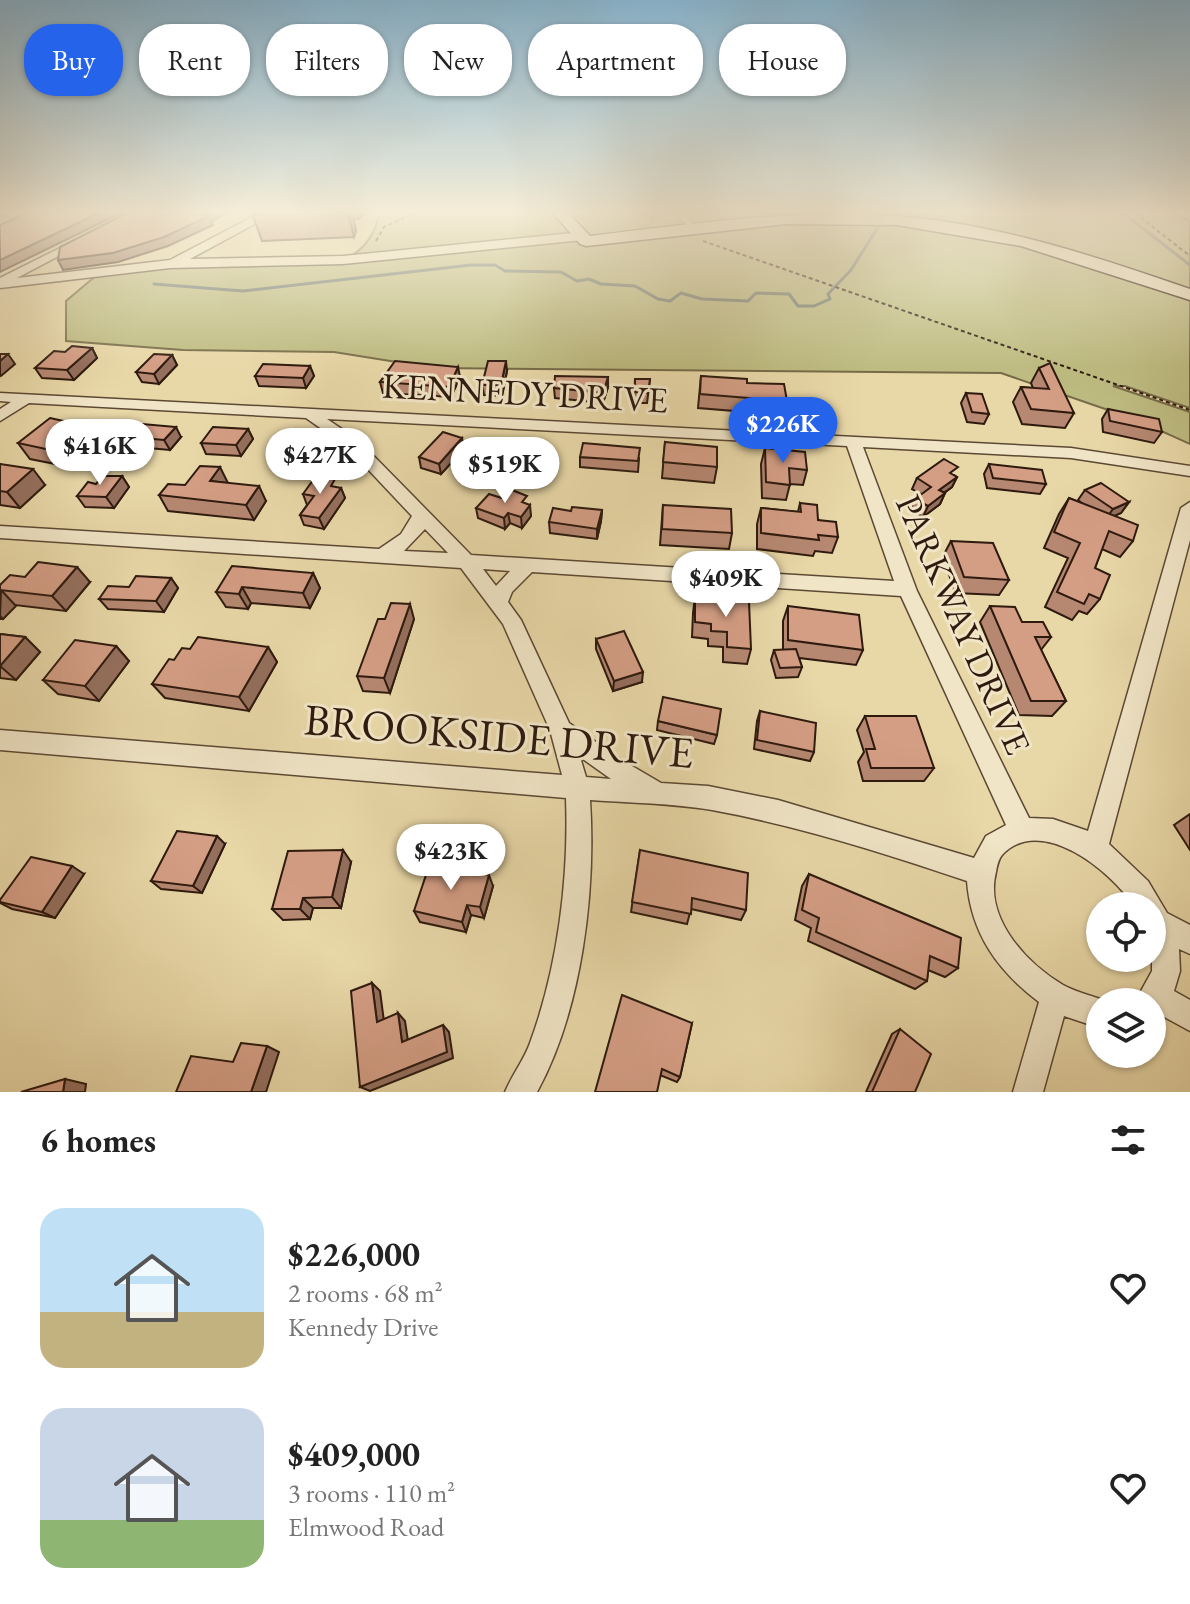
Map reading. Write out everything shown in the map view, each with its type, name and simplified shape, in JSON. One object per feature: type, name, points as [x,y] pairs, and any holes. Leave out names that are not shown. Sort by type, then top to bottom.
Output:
[{"type":"main road","points":[[1098,264],[1190,295]]},
{"type":"main road","points":[[1118,264],[1190,289]]},
{"type":"street","points":[[0,284],[38,264]]},
{"type":"street","points":[[0,284],[170,264]]},
{"type":"street","name":"KENNEDY DRIVE","points":[[0,397],[1071,453],[1190,471]]},
{"type":"street","points":[[0,416],[26,398]]},
{"type":"street","points":[[309,413],[352,443],[465,560],[511,620],[561,730],[577,788],[579,851],[566,968],[543,1051],[520,1092]]},
{"type":"street","points":[[352,443],[368,427],[392,417]]},
{"type":"street","name":"PARKWAY DRIVE","points":[[853,441],[873,509],[905,589],[1022,831]]},
{"type":"street","points":[[1095,849],[1190,508]]},
{"type":"street","points":[[383,555],[411,537],[418,528],[421,514]]},
{"type":"street","points":[[0,532],[905,589]]},
{"type":"street","points":[[498,603],[504,588],[529,564]]},
{"type":"street","points":[[561,730],[612,767],[661,793]]},
{"type":"street","name":"BROOKSIDE DRIVE","points":[[0,740],[661,793],[773,809],[847,828],[981,873]]},
{"type":"street","points":[[1086,1011],[1055,998],[1027,977],[1005,952],[981,897],[981,873],[988,852],[1002,838],[1022,831],[1057,833],[1095,849],[1121,869],[1138,892]]},
{"type":"street","points":[[1166,922],[1190,940]]},
{"type":"street","points":[[1028,1092],[1055,998]]},
{"type":"street","points":[[1166,1005],[1190,1016]]},
{"type":"path","points":[[763,264],[1190,410]]},
{"type":"shaded area","points":[[170,264],[1190,264],[1190,408],[1125,386],[1113,386],[1190,412],[1190,444],[1137,420],[1001,373],[434,368],[334,352],[183,350],[66,341],[66,301],[98,274]]},
{"type":"building","points":[[72,346],[92,348],[67,370],[35,368],[54,351],[65,352]]},
{"type":"building","points":[[154,354],[172,355],[154,374],[136,372]]},
{"type":"building","points":[[395,361],[458,367],[449,387],[380,382]]},
{"type":"building","points":[[488,361],[506,361],[501,385],[482,385]]},
{"type":"building","points":[[1050,363],[1074,413],[1031,409],[1021,387],[1049,389],[1039,368]]},
{"type":"building","points":[[263,364],[310,366],[303,378],[255,376]]},
{"type":"building","points":[[555,376],[608,377],[603,393],[554,388]]},
{"type":"building","points":[[701,376],[747,379],[747,383],[784,384],[787,401],[700,394]]},
{"type":"building","points":[[635,379],[650,379],[648,393],[635,392]]},
{"type":"building","points":[[966,393],[982,394],[989,414],[972,412]]},
{"type":"building","points":[[1108,409],[1159,419],[1162,432],[1110,421]]},
{"type":"building","points":[[50,418],[68,422],[54,433],[81,439],[64,453],[18,443]]},
{"type":"building","points":[[142,424],[176,427],[164,440],[130,437]]},
{"type":"building","points":[[213,427],[248,429],[236,445],[201,443]]},
{"type":"building","points":[[443,432],[462,438],[439,464],[419,457]]},
{"type":"building","points":[[297,435],[319,457],[296,468],[275,445]]},
{"type":"building","points":[[523,438],[540,440],[536,449],[552,451],[546,465],[513,460]]},
{"type":"building","points":[[665,442],[717,447],[717,467],[663,462]]},
{"type":"building","points":[[583,443],[640,448],[638,461],[580,457]]},
{"type":"building","points":[[765,448],[805,452],[807,470],[789,468],[790,485],[766,482]]},
{"type":"building","points":[[944,459],[958,467],[950,473],[957,477],[939,490],[945,493],[928,506],[915,499],[931,487],[917,478]]},
{"type":"building","points":[[0,464],[33,469],[7,492],[0,491]]},
{"type":"building","points":[[989,464],[1042,470],[1046,484],[993,478]]},
{"type":"building","points":[[200,466],[220,467],[210,481],[259,486],[246,505],[159,495],[168,484],[185,485]]},
{"type":"building","points":[[102,476],[122,476],[106,497],[77,496],[88,482],[96,484]]},
{"type":"building","points":[[316,476],[335,479],[331,486],[341,488],[319,518],[300,515],[314,496],[303,494]]},
{"type":"building","points":[[1101,483],[1129,502],[1113,509],[1085,490]]},
{"type":"building","points":[[512,490],[527,496],[522,502],[530,505],[521,517],[508,513],[504,518],[476,508],[489,494],[505,499]]},
{"type":"building","points":[[1069,498],[1138,525],[1133,541],[1109,531],[1095,568],[1110,575],[1100,599],[1089,594],[1084,604],[1057,592],[1080,543],[1054,532]]},
{"type":"building","points":[[800,503],[817,505],[818,520],[836,522],[838,537],[818,535],[819,540],[761,533],[761,508],[801,512]]},
{"type":"building","points":[[663,505],[731,509],[732,533],[662,529]]},
{"type":"building","points":[[572,507],[602,510],[597,529],[549,522],[553,508],[571,511]]},
{"type":"building","points":[[951,541],[993,543],[1009,580],[964,577]]},
{"type":"building","points":[[38,562],[77,567],[52,596],[0,590],[0,585],[10,575],[25,577]]},
{"type":"building","points":[[232,566],[313,573],[303,593],[242,587],[239,594],[216,592]]},
{"type":"building","points":[[136,576],[171,578],[156,601],[99,599],[108,586],[129,587]]},
{"type":"building","points":[[695,597],[749,602],[751,649],[727,647],[727,632],[711,631],[711,624],[695,622]]},
{"type":"building","points":[[391,603],[410,604],[384,678],[357,676],[378,619],[385,619]]},
{"type":"building","points":[[788,606],[859,615],[863,650],[788,640]]},
{"type":"building","points":[[990,606],[1015,607],[1022,622],[1043,622],[1051,637],[1035,637],[1066,701],[1031,701]]},
{"type":"building","points":[[624,631],[643,672],[614,681],[596,639]]},
{"type":"building","points":[[0,634],[25,637],[0,666]]},
{"type":"building","points":[[198,637],[268,647],[239,697],[152,684],[169,659],[174,660],[182,648],[190,649]]},
{"type":"building","points":[[75,640],[116,646],[85,686],[43,680]]},
{"type":"building","points":[[796,649],[802,667],[780,668],[774,650]]},
{"type":"building","points":[[663,697],[721,709],[717,735],[658,721]]},
{"type":"building","points":[[760,711],[816,723],[814,752],[757,740]]},
{"type":"building","points":[[865,716],[916,716],[934,768],[871,768],[866,749],[875,749]]},
{"type":"building","points":[[177,831],[217,836],[193,886],[151,881]]},
{"type":"building","points":[[343,850],[332,897],[303,898],[300,909],[272,909],[288,851]]},
{"type":"building","points":[[640,850],[748,873],[746,910],[692,898],[691,914],[632,902]]},
{"type":"building","points":[[31,857],[72,866],[42,912],[0,902]]},
{"type":"building","points":[[430,863],[489,875],[480,907],[467,905],[462,922],[414,911]]},
{"type":"building","points":[[809,874],[961,938],[958,968],[930,956],[927,981],[816,932],[819,918],[802,910]]},
{"type":"building","points":[[372,983],[377,1022],[398,1013],[402,1042],[443,1025],[447,1052],[360,1087],[351,991]]},
{"type":"building","points":[[622,995],[692,1023],[680,1077],[662,1069],[657,1092],[595,1092]]},
{"type":"building","points":[[900,1029],[931,1054],[915,1092],[872,1092]]},
{"type":"building","points":[[241,1043],[267,1046],[251,1092],[176,1092],[191,1056],[233,1062]]},
{"type":"building","points":[[65,1079],[63,1092],[21,1092]]},
{"type":"waterway","points":[[154,284],[243,291],[471,265],[495,265],[505,271],[561,272],[577,281],[589,279],[601,284],[635,286],[658,299],[670,301],[681,293],[702,299],[748,301],[756,293],[789,294],[798,306],[814,306],[830,299],[828,294],[855,264]]}]
